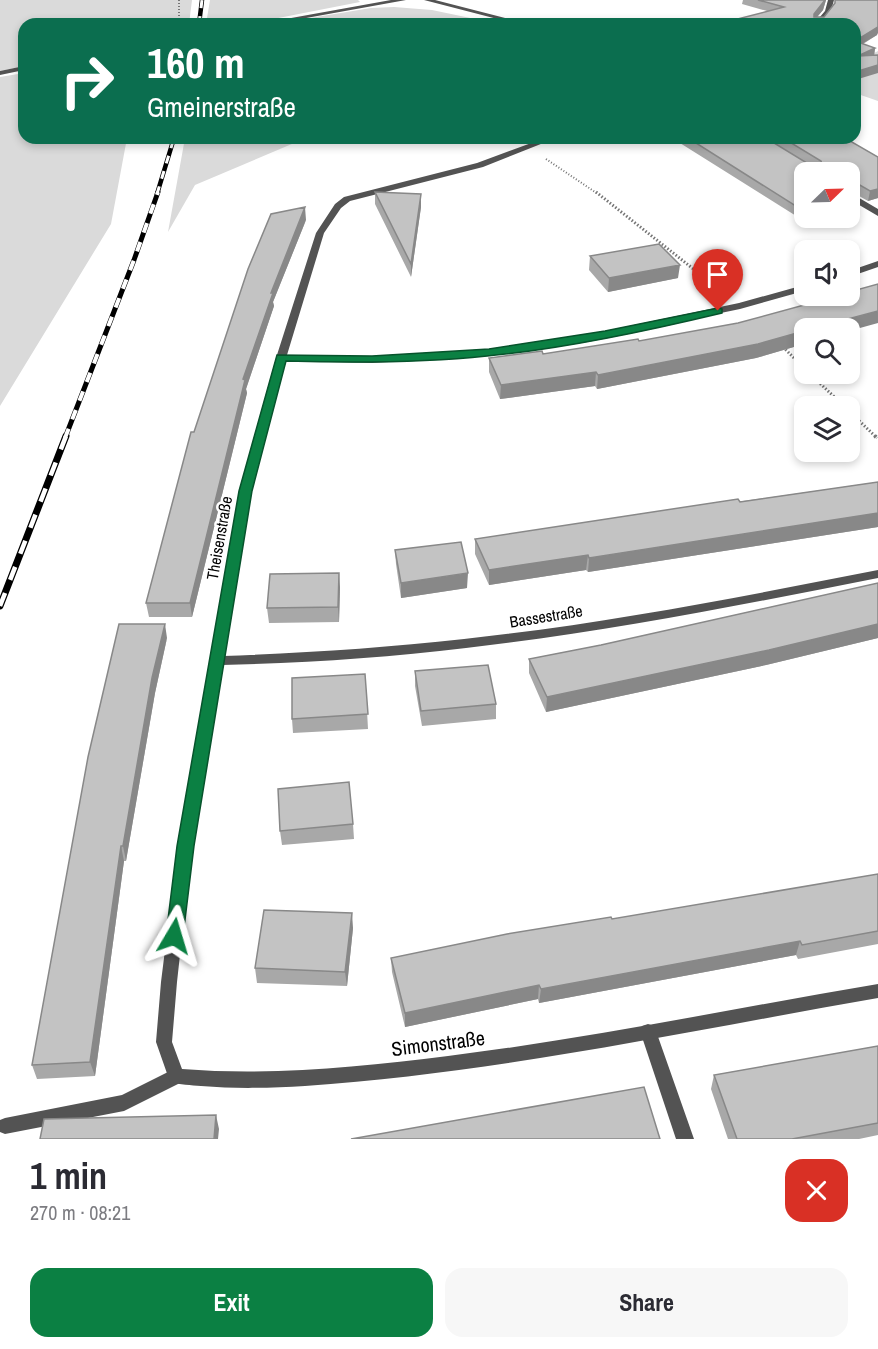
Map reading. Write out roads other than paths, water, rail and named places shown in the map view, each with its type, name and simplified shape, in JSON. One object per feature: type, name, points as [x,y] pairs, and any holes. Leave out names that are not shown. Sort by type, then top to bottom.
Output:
[{"type":"street","points":[[296,18],[403,0]]},
{"type":"street","points":[[427,0],[501,18]]},
{"type":"street","points":[[822,18],[828,11],[831,0]]},
{"type":"street","points":[[0,72],[18,69]]},
{"type":"street","name":"Theisenstraße","points":[[176,1076],[164,1042],[169,981],[185,846],[245,491],[281,358],[320,233],[341,202],[480,165],[537,144]]},
{"type":"street","points":[[860,202],[878,213]]},
{"type":"street","points":[[860,270],[878,264]]},
{"type":"street","points":[[281,358],[372,360],[489,353],[605,334],[740,306],[794,291]]},
{"type":"street","name":"Bassestraße","points":[[216,661],[327,657],[448,647],[703,607],[878,574]]},
{"type":"street","name":"Simonstraße","points":[[176,1076],[225,1082],[303,1080],[495,1058],[878,991]]},
{"type":"street","points":[[648,1031],[685,1139]]},
{"type":"street","points":[[5,1126],[124,1103],[176,1076]]},
{"type":"railway","points":[[200,18],[202,0]]},
{"type":"railway","points":[[157,194],[172,144]]},
{"type":"railway","points":[[65,438],[158,192]]},
{"type":"railway","points":[[0,606],[66,436]]}]
